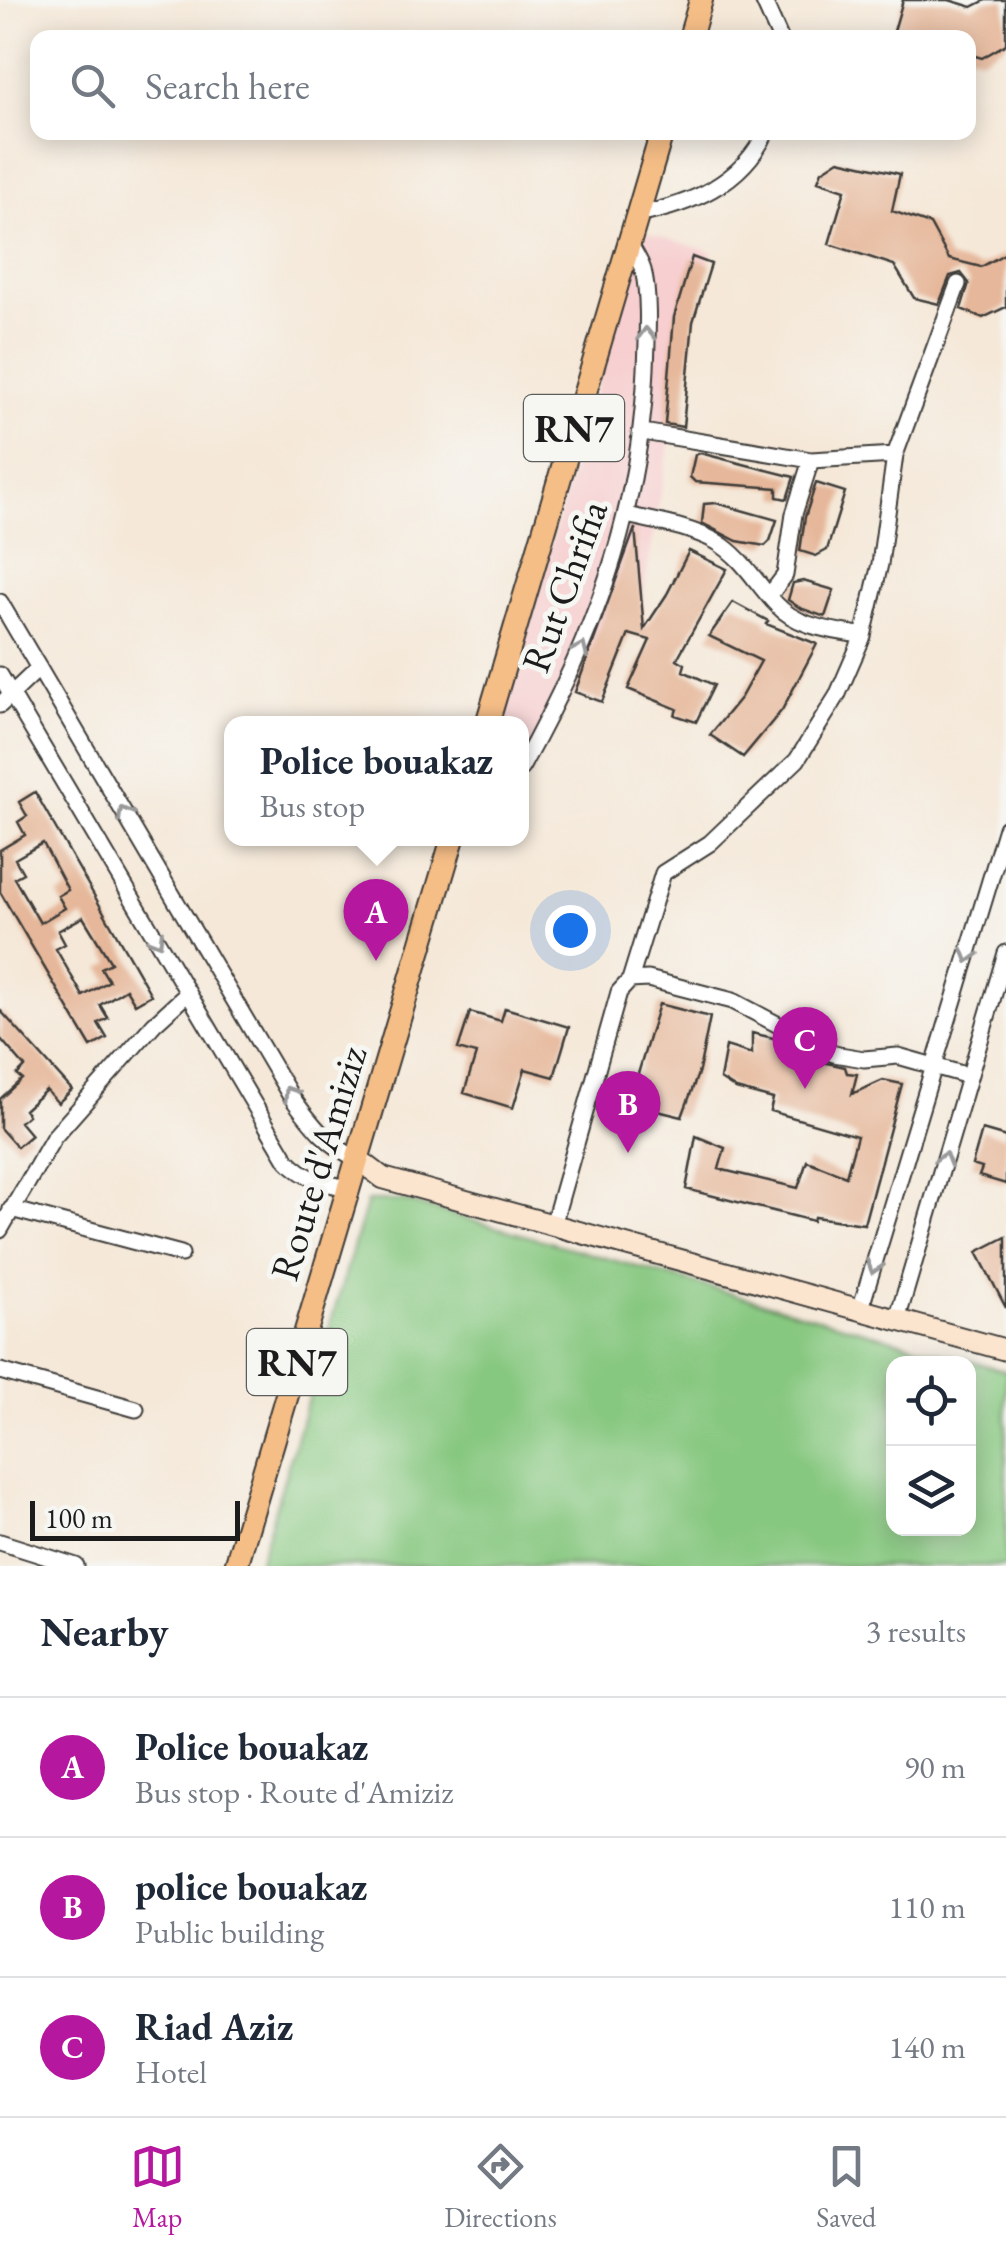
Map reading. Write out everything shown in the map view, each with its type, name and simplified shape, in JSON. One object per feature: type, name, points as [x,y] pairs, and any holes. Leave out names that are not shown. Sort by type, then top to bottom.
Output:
[{"type":"main road","points":[[692,30],[701,0]]},
{"type":"main road","name":"RN7","points":[[489,716],[660,140]]},
{"type":"main road","name":"Route d'Amiziz","points":[[236,1566],[451,846]]},
{"type":"street","points":[[764,0],[777,30]]},
{"type":"street","points":[[637,215],[681,207],[722,185],[758,150],[762,140]]},
{"type":"street","name":"Rut Chrifia","points":[[529,754],[586,638],[627,515],[643,432],[647,336],[643,270],[629,242]]},
{"type":"street","points":[[553,1225],[618,992],[630,980],[663,873],[710,843],[797,760],[837,696],[863,636],[880,564],[896,456],[958,284]]},
{"type":"street","points":[[643,432],[811,460],[896,456]]},
{"type":"street","points":[[770,595],[785,575],[794,514],[811,460]]},
{"type":"street","points":[[627,515],[680,527],[716,542],[744,563],[778,607],[808,625],[863,636]]},
{"type":"street","points":[[0,602],[290,1096],[319,1134],[336,1149],[358,1159],[382,1178],[1006,1350]]},
{"type":"street","points":[[6,699],[39,668]]},
{"type":"street","points":[[0,675],[6,699],[286,1160],[301,1175],[325,1184],[350,1188],[382,1178]]},
{"type":"street","points":[[860,1310],[1006,828]]},
{"type":"street","points":[[897,1320],[1006,952]]},
{"type":"street","points":[[630,980],[648,979],[733,1001],[834,1054],[864,1059],[898,1056],[968,1076]]},
{"type":"street","points":[[0,1230],[54,1137],[154,1024],[188,993]]},
{"type":"street","points":[[11,1208],[181,1254]]},
{"type":"street","points":[[0,1371],[136,1409]]},
{"type":"street","points":[[0,1542],[76,1566]]},
{"type":"shaded area","points":[[643,231],[712,252],[692,313],[642,601],[602,702],[574,693],[529,777],[529,716],[499,716]]},
{"type":"green space","points":[[367,1201],[404,1201],[953,1356],[886,1356],[886,1536],[976,1536],[976,1363],[1006,1371],[1006,1566],[258,1566]]},
{"type":"building","points":[[903,0],[949,0],[972,7],[986,0],[1006,0],[1006,44],[982,58],[976,56],[976,30],[894,30]]},
{"type":"building","points":[[839,160],[900,174],[892,211],[930,224],[949,259],[981,267],[1006,253],[1006,307],[983,318],[961,309],[969,283],[961,273],[950,276],[939,304],[914,298],[894,265],[829,244],[845,190],[818,181],[822,171]]},
{"type":"building","points":[[692,257],[711,264],[693,322],[683,427],[665,424],[674,317]]},
{"type":"building","points":[[700,453],[794,477],[787,499],[777,497],[777,488],[695,482],[690,477],[695,455]]},
{"type":"building","points":[[816,483],[845,492],[827,550],[816,556],[800,551]]},
{"type":"building","points":[[716,503],[777,520],[770,541],[765,546],[737,541],[702,523],[704,504]]},
{"type":"building","points":[[635,528],[644,629],[689,551],[727,569],[677,659],[685,664],[683,671],[714,685],[696,722],[675,715],[677,709],[628,689],[650,640],[629,634],[602,702],[575,692]]},
{"type":"building","points":[[803,581],[834,590],[825,617],[788,600],[793,583]]},
{"type":"building","points":[[733,602],[768,621],[766,624],[817,644],[782,710],[743,757],[710,735],[741,697],[761,661],[709,636]]},
{"type":"building","points":[[35,792],[151,995],[135,1004],[126,989],[100,1005],[108,1018],[98,1023],[107,1038],[91,1047],[0,892],[0,850],[25,835],[18,822],[27,816],[19,802]],"holes":[[[43,843],[68,890],[58,896],[65,908],[40,923],[14,878],[23,873],[15,859]],[[83,917],[111,963],[101,968],[109,981],[83,996],[56,949],[65,944],[58,931]]]},
{"type":"building","points":[[659,1004],[710,1017],[699,1071],[682,1117],[629,1104]]},
{"type":"building","points":[[505,1008],[569,1027],[554,1077],[525,1069],[513,1108],[464,1093],[476,1054],[458,1049],[470,1012],[501,1021]]},
{"type":"building","points":[[0,1010],[72,1090],[58,1103],[46,1090],[24,1110],[28,1115],[20,1122],[31,1135],[17,1147],[0,1128],[0,1099],[22,1079],[17,1075],[25,1067],[0,1038]]},
{"type":"building","points":[[752,1033],[786,1041],[785,1054],[845,1067],[847,1073],[857,1074],[852,1094],[883,1080],[902,1084],[864,1224],[814,1217],[813,1221],[686,1189],[696,1136],[725,1148],[719,1169],[798,1188],[807,1161],[846,1176],[857,1136],[770,1111],[773,1099],[736,1089],[720,1079],[726,1046],[752,1054]]},
{"type":"building","points":[[982,1130],[1006,1137],[1006,1184],[979,1176],[982,1168],[972,1165]]},
{"type":"building","points":[[1006,1237],[1006,1308],[977,1252]]},
{"type":"place","name":"Police bouakaz","points":[[376,961]]},
{"type":"place","name":"Riad Aziz","points":[[805,1089]]},
{"type":"place","name":"police bouakaz","points":[[628,1153]]}]
